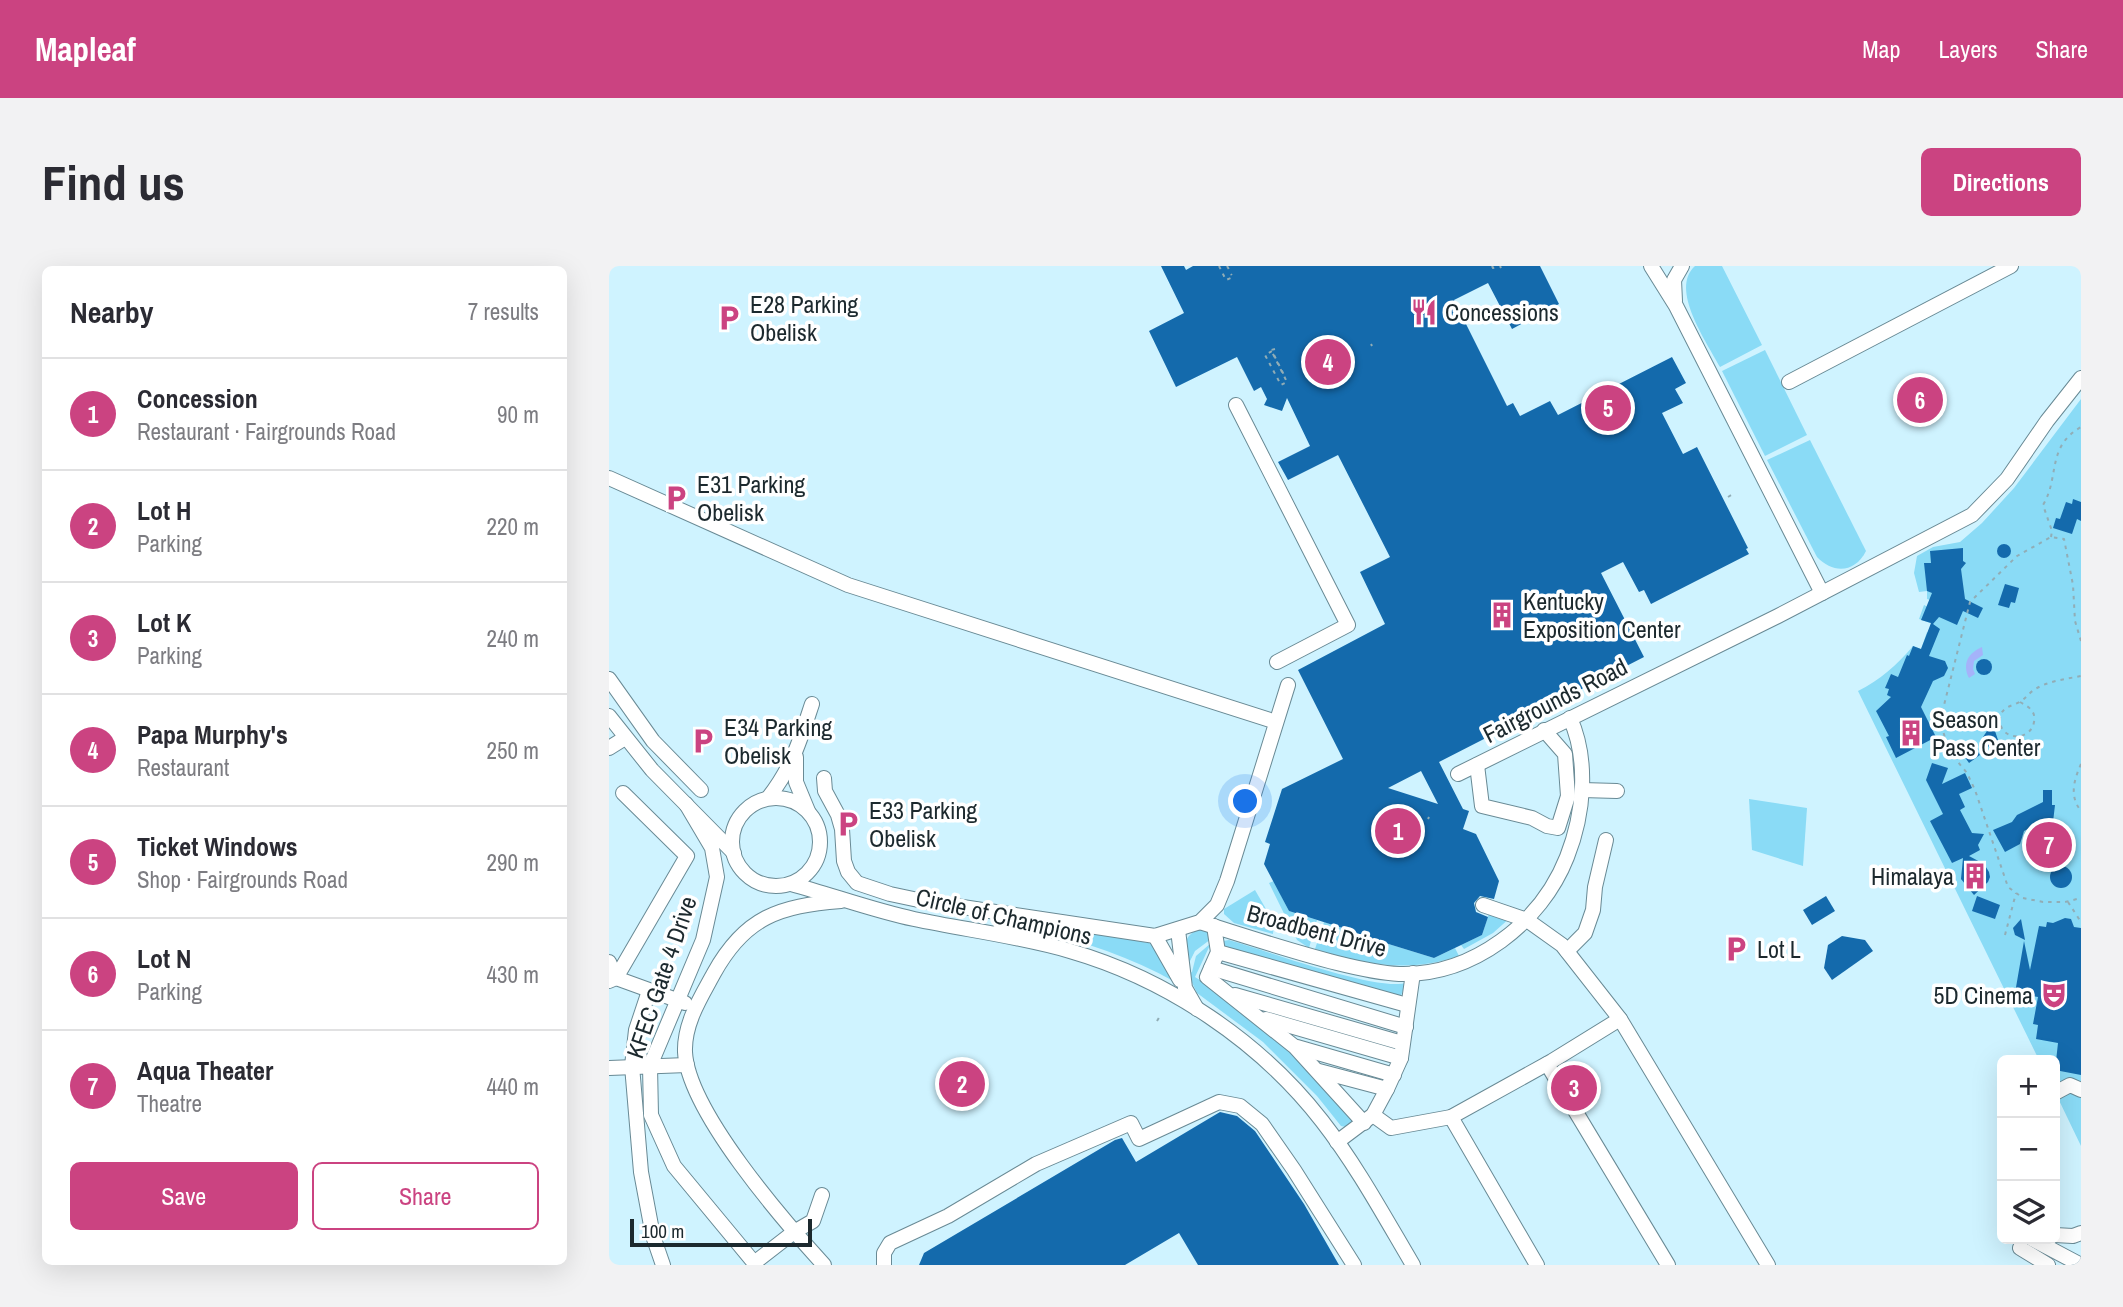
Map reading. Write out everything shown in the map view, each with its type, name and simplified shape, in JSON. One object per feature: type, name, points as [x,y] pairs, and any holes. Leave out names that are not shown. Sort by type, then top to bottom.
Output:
[{"type":"street","points":[[1651,266],[1676,306],[1822,593]]},
{"type":"street","points":[[1676,306],[1674,281],[1682,266]]},
{"type":"street","points":[[1789,382],[2011,266]]},
{"type":"street","name":"Fairgrounds Road","points":[[1458,774],[1822,593],[1972,515],[2007,479],[2081,378]]},
{"type":"street","points":[[1236,405],[1348,625],[1277,662]]},
{"type":"street","points":[[609,478],[848,585],[1276,722]]},
{"type":"street","points":[[609,679],[653,741],[701,790]]},
{"type":"street","points":[[824,778],[824,792],[838,815],[842,829],[844,861],[848,872],[857,883],[923,901],[1155,936],[1200,922],[1217,905],[1227,881],[1288,685]]},
{"type":"street","points":[[768,799],[796,755],[812,704]]},
{"type":"street","points":[[609,716],[652,770],[734,853],[744,871],[762,884],[791,884],[804,877],[819,852],[820,837],[816,823],[796,782],[796,755]]},
{"type":"street","name":"Broadbent Drive","points":[[1200,922],[1310,956],[1363,969],[1399,974],[1448,966],[1481,954],[1506,939],[1527,920],[1559,876],[1579,821],[1582,790],[1576,732],[1570,718]]},
{"type":"street","points":[[1477,765],[1482,806],[1532,818],[1546,826],[1559,828],[1568,796],[1565,754],[1544,730]]},
{"type":"street","points":[[609,748],[625,738]]},
{"type":"street","points":[[1582,790],[1617,791]]},
{"type":"street","points":[[613,980],[687,856],[623,793]]},
{"type":"street","points":[[734,853],[733,838],[740,818],[755,803],[768,799],[790,800],[808,811]]},
{"type":"street","name":"KFEC Gate 4 Drive","points":[[686,804],[712,848],[717,877],[702,940],[650,1066],[651,1115],[674,1166],[755,1264]]},
{"type":"street","points":[[1567,951],[1585,933],[1593,910],[1595,887],[1607,840]]},
{"type":"street","name":"Circle of Champions","points":[[791,884],[912,918],[1073,951],[1135,976],[1198,1010],[1241,1040],[1279,1073],[1310,1107],[1337,1142],[1413,1265]]},
{"type":"street","points":[[824,1265],[795,1232],[714,1125],[701,1103],[687,1065],[686,1042],[696,1007],[730,946],[748,927],[779,910],[813,903],[849,900]]},
{"type":"street","points":[[1483,905],[1527,920],[1567,951],[1620,1019],[1768,1265]]},
{"type":"street","points":[[960,928],[964,906]]},
{"type":"street","points":[[991,934],[1047,919]]},
{"type":"street","points":[[1214,926],[1218,952],[1207,977],[1295,1047],[1368,1119],[1391,1128],[1451,1117],[1547,1064],[1620,1019]]},
{"type":"street","points":[[1178,930],[1185,988]]},
{"type":"street","points":[[1155,936],[1198,1010]]},
{"type":"street","points":[[1218,952],[1407,1005]]},
{"type":"street","points":[[609,962],[613,980]]},
{"type":"street","points":[[1211,968],[1406,1027]]},
{"type":"street","points":[[1337,1142],[1368,1119],[1394,1075],[1401,1058],[1413,973]]},
{"type":"street","points":[[613,980],[696,1007]]},
{"type":"street","points":[[649,991],[636,1030],[632,1066],[641,1172],[653,1236],[663,1265]]},
{"type":"street","points":[[1227,993],[1402,1043]]},
{"type":"street","points":[[1261,1018],[1401,1058]]},
{"type":"street","points":[[1295,1047],[1394,1075]]},
{"type":"street","points":[[1547,1064],[1668,1265]]},
{"type":"street","points":[[609,1068],[687,1065]]},
{"type":"street","points":[[1318,1070],[1387,1090]]},
{"type":"street","points":[[2060,1090],[2070,1085],[2081,1090]]},
{"type":"street","points":[[884,1265],[884,1253],[890,1243],[948,1216],[1036,1164],[1131,1123],[1139,1139],[1219,1102],[1240,1106],[1262,1124],[1354,1265]]},
{"type":"street","points":[[1451,1117],[1537,1265]]},
{"type":"street","points":[[755,1264],[813,1221],[822,1195]]},
{"type":"street","points":[[2060,1235],[2073,1236],[2081,1233]]},
{"type":"street","points":[[2042,1244],[2079,1263]]},
{"type":"street","points":[[2020,1248],[2047,1265]]},
{"type":"path","points":[[1219,266],[1226,280],[1233,277],[1227,266]]},
{"type":"path","points":[[1492,266],[1500,267]]},
{"type":"path","points":[[1231,274],[1232,277],[1236,275]]},
{"type":"path","points":[[1275,349],[1271,350],[1273,354],[1287,382],[1281,385],[1265,355],[1272,351],[1285,377]]},
{"type":"path","points":[[2051,537],[2052,531],[2043,505],[2049,494],[2058,448],[2067,437],[2081,428]]},
{"type":"path","points":[[1728,497],[1734,494]]},
{"type":"path","points":[[2081,641],[2075,621],[2073,585],[2064,539],[2051,537],[2017,556],[1969,603],[1940,721],[1949,751],[1967,773],[1975,790],[2008,887],[2023,898],[2043,902],[2081,898]]},
{"type":"path","points":[[2020,702],[2029,707],[2035,717],[2033,727],[2026,735],[2015,737],[2005,733],[2000,723],[2001,712],[2009,704],[2020,702],[2034,689],[2081,676]]},
{"type":"path","points":[[2081,764],[2073,783],[2076,804],[2081,811]]},
{"type":"path","points":[[2005,935],[2016,893]]},
{"type":"path","points":[[2068,901],[2081,922]]},
{"type":"path","points":[[1157,1021],[1160,1016]]},
{"type":"shaded area","points":[[1695,266],[1722,266],[1762,345],[1720,367],[1688,301],[1688,276]]},
{"type":"shaded area","points":[[1765,350],[1807,435],[1765,456],[1722,371]]},
{"type":"shaded area","points":[[2081,399],[2081,1146],[2060,1102],[2060,1055],[2037,1055],[1858,691],[1888,672],[1913,646],[1921,649],[1933,624],[1919,619],[1924,605],[1930,608],[1930,600],[1927,599],[1927,591],[1919,592],[1914,573],[1917,556],[1933,547],[1960,542],[1982,523],[2014,488]]},
{"type":"shaded area","points":[[1810,440],[1866,551],[1856,564],[1843,569],[1823,563],[1817,557],[1767,460]]},
{"type":"shaded area","points":[[1982,647],[1983,655],[1974,661],[1975,674],[1969,678],[1966,664],[1973,652]]},
{"type":"shaded area","points":[[1749,799],[1807,808],[1803,866],[1752,850]]},
{"type":"shaded area","points":[[1274,881],[1289,911],[1317,920],[1309,948],[1297,940],[1269,883]]},
{"type":"shaded area","points":[[1255,890],[1274,923],[1273,934],[1234,923],[1224,914],[1224,909]]},
{"type":"shaded area","points":[[1490,910],[1511,917],[1493,933],[1464,949],[1461,945],[1482,935]]},
{"type":"shaded area","points":[[1324,922],[1355,932],[1350,947],[1377,956],[1382,942],[1434,958],[1455,948],[1459,956],[1404,965],[1351,959],[1315,949]]},
{"type":"shaded area","points":[[1054,926],[1149,943],[1175,982],[1107,951],[1035,929]]},
{"type":"shaded area","points":[[1201,929],[1208,931],[1211,939],[1195,951],[1188,965],[1187,939]]},
{"type":"shaded area","points":[[1229,940],[1346,976],[1391,984],[1406,983],[1400,998],[1222,947],[1223,941]]},
{"type":"shaded area","points":[[1211,943],[1195,977],[1222,994],[1303,1062],[1354,1120],[1346,1127],[1341,1126],[1317,1096],[1263,1042],[1197,993],[1188,974],[1192,972],[1196,956]]},
{"type":"building","name":"Kentucky Exposition Center","points":[[1161,266],[1184,266],[1186,270],[1193,266],[1540,266],[1559,304],[1512,329],[1488,283],[1454,300],[1507,406],[1513,403],[1520,416],[1550,401],[1558,415],[1672,357],[1686,383],[1675,389],[1683,403],[1662,413],[1683,454],[1697,447],[1749,554],[1651,604],[1644,590],[1639,592],[1623,562],[1601,573],[1644,657],[1439,762],[1463,809],[1469,811],[1463,829],[1476,834],[1499,881],[1494,899],[1480,896],[1474,903],[1476,912],[1488,917],[1482,935],[1434,958],[1382,942],[1377,957],[1350,947],[1355,932],[1289,911],[1264,864],[1270,844],[1265,842],[1282,789],[1343,759],[1298,670],[1385,624],[1360,572],[1390,557],[1338,455],[1288,480],[1278,462],[1310,446],[1287,398],[1282,411],[1264,405],[1267,399],[1261,387],[1254,391],[1237,357],[1176,387],[1149,331],[1184,313]],"holes":[[[1421,771],[1438,804],[1388,788]]]},
{"type":"building","points":[[2073,499],[2081,502],[2081,521],[2077,519],[2072,534],[2053,528],[2056,518],[2060,519],[2066,502],[2072,504]]},
{"type":"building","points":[[2001,544],[2007,544],[2011,551],[2007,558],[2001,558],[1997,554],[1997,548]]},
{"type":"building","points":[[1963,548],[1963,561],[1966,563],[1961,569],[1965,599],[1983,608],[1978,618],[1963,611],[1957,625],[1939,617],[1933,624],[1940,629],[1929,656],[1945,661],[1948,668],[1944,676],[1933,681],[1921,707],[1936,737],[1896,758],[1886,737],[1889,736],[1876,711],[1891,697],[1887,695],[1889,689],[1885,688],[1891,674],[1898,677],[1913,646],[1921,649],[1931,623],[1921,620],[1932,593],[1927,591],[1924,563],[1931,563],[1930,551]]},
{"type":"building","points":[[2005,584],[2019,588],[2015,603],[2011,602],[2009,608],[1998,605]]},
{"type":"building","points":[[1984,659],[1990,661],[1990,673],[1984,675],[1978,673],[1976,667],[1978,661]]},
{"type":"building","points":[[1987,731],[1995,731],[1998,740],[1993,746],[1983,747],[1983,737]]},
{"type":"building","points":[[1962,742],[1975,747],[1980,755],[1969,763],[1959,749]]},
{"type":"building","points":[[1932,763],[1948,768],[1942,784],[1965,773],[1972,788],[1959,794],[1965,807],[1960,810],[1972,833],[1984,834],[1978,845],[1980,850],[1969,856],[1984,864],[1990,877],[1974,895],[1961,879],[1963,858],[1952,863],[1930,821],[1943,814],[1926,780]]},
{"type":"building","points":[[2043,790],[2052,790],[2052,805],[2055,805],[2053,822],[2047,820],[2024,831],[2020,844],[2005,852],[1993,830],[2012,822],[2017,815],[2043,802]]},
{"type":"building","points":[[2061,866],[2069,869],[2072,877],[2069,885],[2061,888],[2053,885],[2050,877],[2053,869]]},
{"type":"building","points":[[1826,896],[1835,911],[1812,925],[1803,910]]},
{"type":"building","points":[[1977,896],[2000,905],[1995,919],[1972,911]]},
{"type":"building","name":"5D Cinema","points":[[2065,918],[2071,919],[2074,927],[2081,928],[2081,1075],[2060,1071],[2060,1055],[2057,1055],[2058,1043],[2036,1039],[2038,1025],[2033,1024],[2038,997],[2015,993],[2024,941],[2030,970],[2039,926],[2046,927],[2047,922],[2053,923]]},
{"type":"building","points":[[2021,919],[2025,940],[2015,935],[2013,928]]},
{"type":"building","points":[[1842,936],[1865,940],[1873,951],[1832,980],[1824,968],[1828,945]]},
{"type":"building","points":[[1220,1112],[1237,1116],[1255,1131],[1304,1204],[1339,1265],[1198,1265],[1179,1233],[1125,1265],[919,1265],[924,1253],[1115,1140],[1122,1138],[1136,1162]]},
{"type":"place","name":"Concessions","points":[[1424,312]]},
{"type":"place","name":"E28 Parking Obelisk","points":[[729,318]]},
{"type":"place","name":"Papa Murphy's","points":[[1328,362]]},
{"type":"place","name":"Lot N","points":[[1920,400]]},
{"type":"place","name":"Ticket Windows","points":[[1608,408]]},
{"type":"place","name":"E31 Parking Obelisk","points":[[676,498]]},
{"type":"place","name":"Kentucky Exposition Center","points":[[1502,615]]},
{"type":"place","name":"Season Pass Center","points":[[1911,733]]},
{"type":"place","name":"E34 Parking Obelisk","points":[[703,741]]},
{"type":"place","name":"E33 Parking Obelisk","points":[[848,824]]},
{"type":"place","name":"Concession","points":[[1398,831]]},
{"type":"place","name":"Aqua Theater","points":[[2049,845]]},
{"type":"place","name":"Himalaya","points":[[1975,876]]},
{"type":"place","name":"Lot L","points":[[1736,949]]},
{"type":"place","name":"5D Cinema","points":[[2054,995]]},
{"type":"place","name":"Lot H","points":[[962,1084]]},
{"type":"place","name":"Lot K","points":[[1574,1088]]}]
